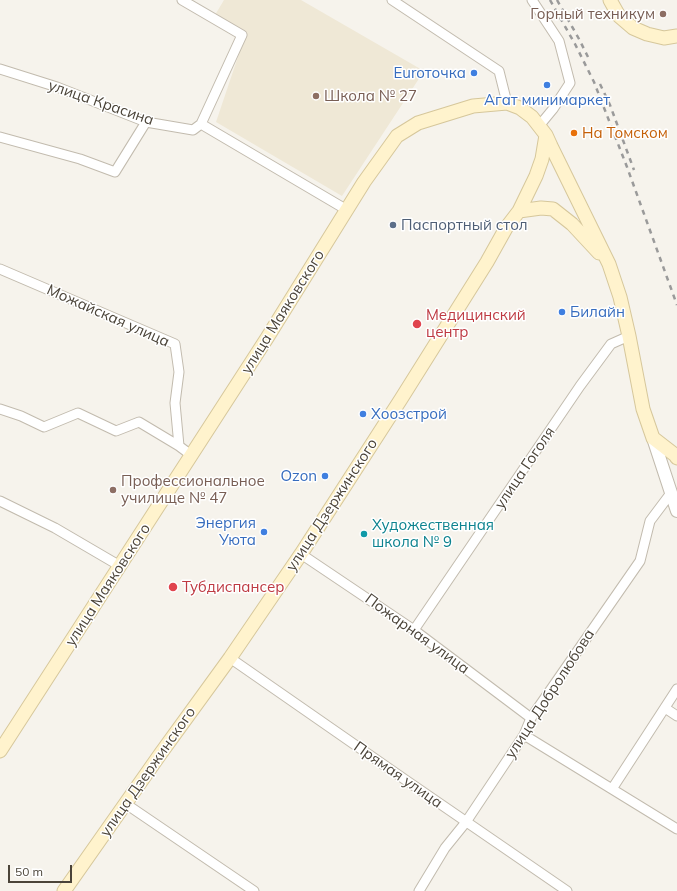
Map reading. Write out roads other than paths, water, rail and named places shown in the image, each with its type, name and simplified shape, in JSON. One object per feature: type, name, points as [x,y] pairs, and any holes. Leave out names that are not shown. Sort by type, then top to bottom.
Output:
[{"type":"main road","points":[[610,0],[618,16],[633,28],[647,34],[664,38],[677,36]]},
{"type":"main road","points":[[508,103],[520,108],[532,117],[542,131],[609,264],[620,297],[643,409],[653,438],[676,455]]},
{"type":"main road","name":"улица Маяковского","points":[[1,747],[263,345],[364,182],[397,136],[418,123],[473,106],[508,103]]},
{"type":"main road","name":"улица Дзержинского","points":[[64,891],[230,658],[301,554],[401,399],[487,262],[506,228],[519,210],[536,176],[542,159],[542,131]]},
{"type":"main road","points":[[519,210],[541,208],[553,209],[572,224],[609,264]]},
{"type":"street","points":[[182,0],[242,36],[201,124],[347,210]]},
{"type":"street","points":[[392,0],[499,71],[508,103]]},
{"type":"street","points":[[532,0],[559,41],[570,83],[553,109],[542,131]]},
{"type":"street","name":"улица Красина","points":[[0,69],[56,87],[146,122],[193,130],[201,124]]},
{"type":"street","points":[[0,138],[80,159],[115,172],[146,122]]},
{"type":"street","name":"Можайская улица","points":[[0,269],[174,344],[179,372],[175,403],[179,446]]},
{"type":"street","name":"улица Гоголя","points":[[414,630],[580,386],[611,344],[629,336]]},
{"type":"street","points":[[0,409],[21,416],[44,427],[78,413],[116,431],[139,422],[191,455]]},
{"type":"street","points":[[653,438],[677,511]]},
{"type":"street","name":"улица Добролюбова","points":[[419,891],[445,848],[466,822],[524,735],[531,718],[640,561],[650,521],[671,493]]},
{"type":"street","points":[[0,501],[55,528],[120,566]]},
{"type":"street","name":"Пожарная улица","points":[[301,554],[414,630],[531,718]]},
{"type":"street","name":"Прямая улица","points":[[230,658],[567,891]]},
{"type":"street","points":[[612,789],[677,689]]},
{"type":"street","points":[[665,708],[677,716]]},
{"type":"street","points":[[524,735],[677,829]]},
{"type":"street","points":[[126,804],[254,891]]},
{"type":"street","points":[[236,891],[242,882]]},
{"type":"railway","points":[[550,0],[575,44],[594,82],[627,167],[677,305]]},
{"type":"railway","points":[[557,0],[588,57]]},
{"type":"railway","points":[[600,84],[610,105],[634,170]]},
{"type":"place","name":"Горный техникум","points":[[663,14]]},
{"type":"place","name":"Euroточка","points":[[474,73]]},
{"type":"place","name":"Агат минимаркет","points":[[547,85]]},
{"type":"place","name":"Школа № 27","points":[[316,96]]},
{"type":"place","name":"На Томском","points":[[574,133]]},
{"type":"place","name":"Паспортный стол","points":[[393,225]]},
{"type":"place","name":"Билайн","points":[[562,312]]},
{"type":"place","name":"Медицинский центр","points":[[417,324]]},
{"type":"place","name":"Хоозстрой","points":[[363,414]]},
{"type":"place","name":"Ozon","points":[[325,476]]},
{"type":"place","name":"Профессиональное училище № 47","points":[[113,490]]},
{"type":"place","name":"Энергия Уюта","points":[[264,532]]},
{"type":"place","name":"Художественная школа № 9","points":[[364,534]]},
{"type":"place","name":"Тубдиспансер","points":[[173,587]]}]
